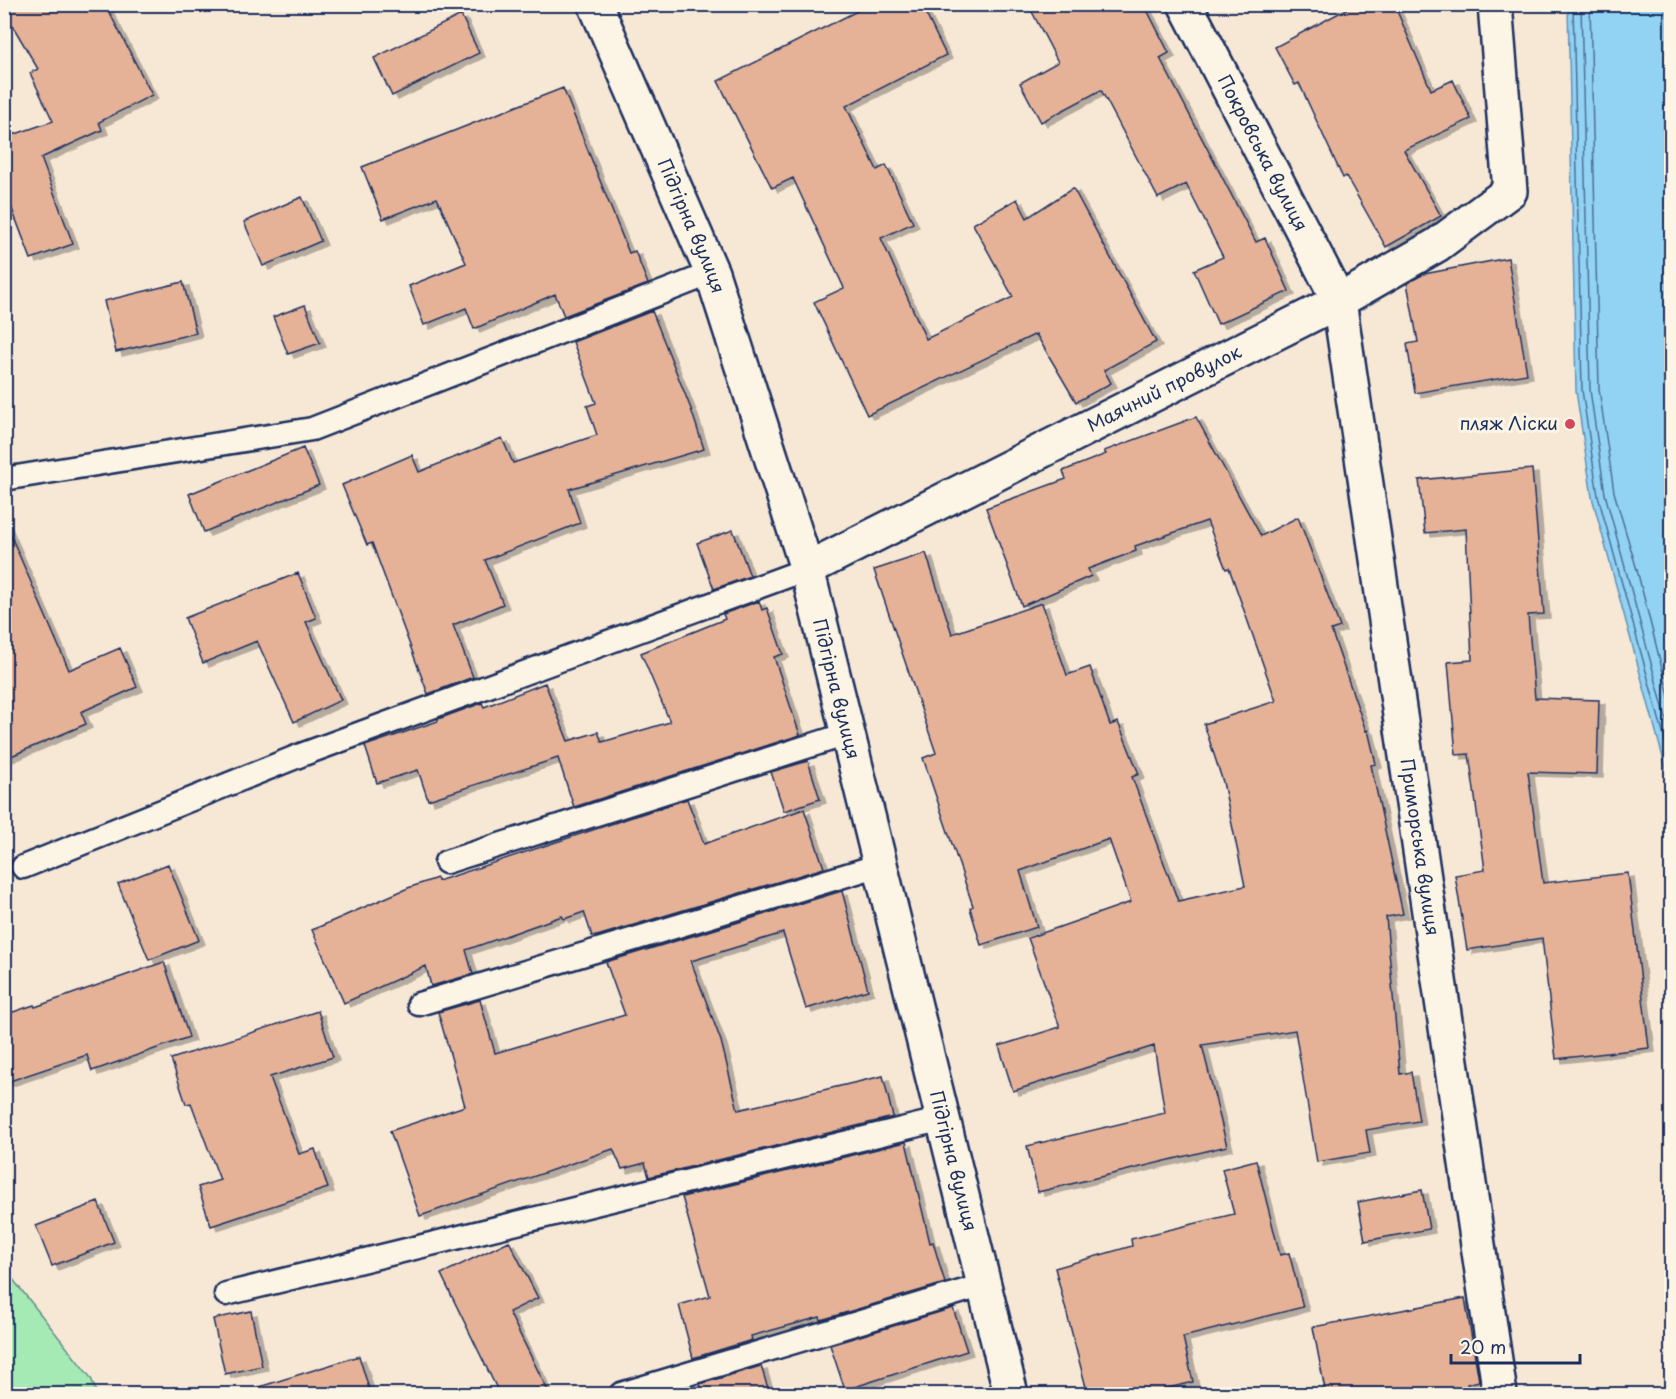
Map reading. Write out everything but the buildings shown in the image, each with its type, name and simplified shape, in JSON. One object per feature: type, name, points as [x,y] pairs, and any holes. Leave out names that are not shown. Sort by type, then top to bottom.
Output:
[{"type":"street","name":"Підгірна вулиця","points":[[595,4],[712,273],[807,569],[1011,1395]]},
{"type":"street","name":"Покровська вулиця","points":[[1185,4],[1339,301]]},
{"type":"street","name":"Маячний провулок","points":[[807,569],[1339,301],[1437,245],[1510,191],[1495,4]]},
{"type":"street","name":"Приморська вулиця","points":[[1339,301],[1500,1395]]},
{"type":"lane","points":[[4,479],[312,429],[712,273]]},
{"type":"lane","points":[[23,867],[301,755],[807,569]]},
{"type":"lane","points":[[446,862],[847,734]]},
{"type":"lane","points":[[419,1004],[880,865]]},
{"type":"lane","points":[[226,1294],[943,1119]]},
{"type":"lane","points":[[621,1395],[984,1285]]},
{"type":"green space","points":[[4,1268],[91,1378],[97,1394],[5,1394]]},
{"type":"water","points":[[1568,5],[1671,5],[1671,787],[1592,497],[1576,391]]},
{"type":"place","name":"пляж Ліски","points":[[1570,424]]}]
